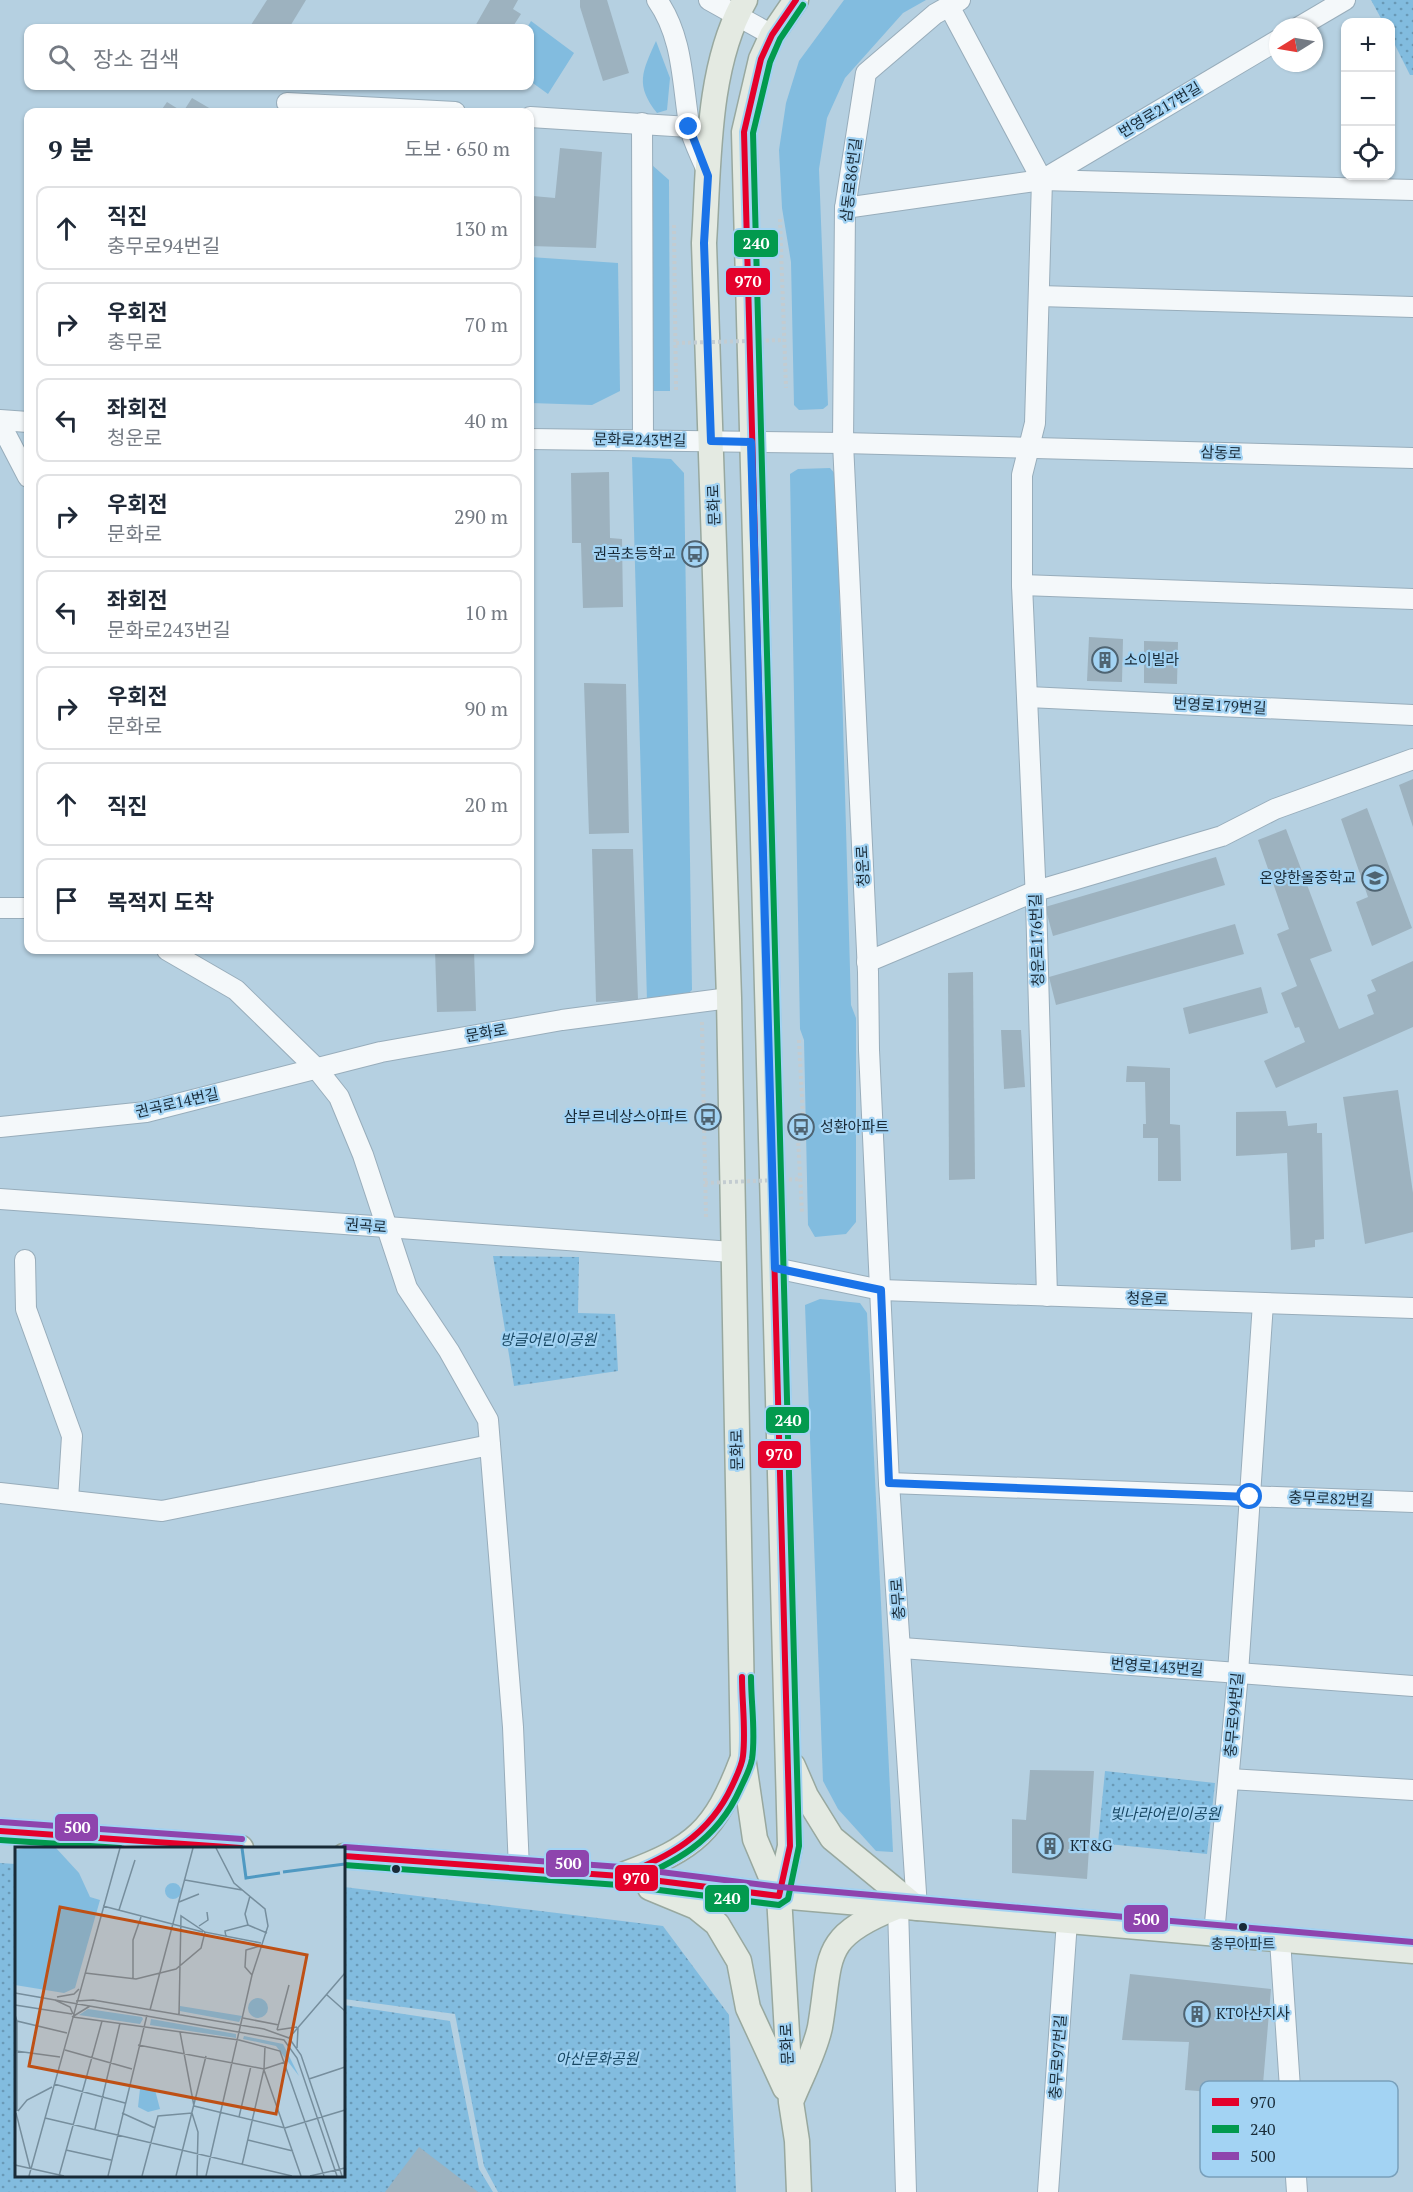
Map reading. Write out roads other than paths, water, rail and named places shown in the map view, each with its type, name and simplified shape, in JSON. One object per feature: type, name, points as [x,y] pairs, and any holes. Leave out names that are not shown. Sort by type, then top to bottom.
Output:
[{"type":"main road","name":"문화로","points":[[796,0],[772,35],[761,59],[744,132],[790,1846],[779,1896],[791,2102],[797,2141],[799,2192]]},
{"type":"main road","name":"문화로","points":[[741,8],[718,77],[704,243],[729,998],[743,1758],[754,1839],[779,1896]]},
{"type":"main road","points":[[788,1753],[806,1796],[832,1838],[908,1907]]},
{"type":"main road","points":[[620,1876],[665,1859],[689,1844],[710,1824],[728,1798],[743,1758]]},
{"type":"main road","points":[[0,1831],[227,1847]]},
{"type":"main road","points":[[345,1856],[620,1876],[779,1896],[1413,1951]]},
{"type":"main road","points":[[620,1876],[696,1907],[717,1924],[739,1961],[748,2008],[791,2102]]},
{"type":"main road","points":[[791,2102],[819,2029],[827,1969],[841,1937],[864,1920],[908,1907]]},
{"type":"street","points":[[657,0],[669,18],[678,47],[689,127],[708,176]]},
{"type":"street","points":[[709,0],[741,8],[772,35]]},
{"type":"street","points":[[1314,18],[1345,0]]},
{"type":"street","points":[[954,3],[1042,180],[1035,423],[1029,447]]},
{"type":"street","name":"삼동로86번길","points":[[843,443],[845,208],[866,73],[935,14],[954,3]]},
{"type":"street","name":"번영로217번길","points":[[1042,180],[1269,45]]},
{"type":"street","points":[[287,103],[380,108]]},
{"type":"street","points":[[534,117],[689,127]]},
{"type":"street","points":[[642,123],[643,440]]},
{"type":"street","points":[[845,208],[1042,180],[1413,190]]},
{"type":"street","points":[[1039,296],[1413,307]]},
{"type":"street","points":[[24,422],[0,422],[24,469]]},
{"type":"street","name":"문화로243번길","points":[[534,439],[751,442]]},
{"type":"street","name":"삼동로","points":[[751,442],[1413,458]]},
{"type":"street","name":"청운로","points":[[843,443],[881,1290]]},
{"type":"street","name":"청운로176번길","points":[[1029,447],[1022,475],[1022,585],[1036,891],[1047,1296]]},
{"type":"street","points":[[1022,585],[1413,599]]},
{"type":"street","name":"번영로179번길","points":[[1028,697],[1413,715]]},
{"type":"street","points":[[867,962],[1036,891],[1222,836],[1275,809],[1413,759]]},
{"type":"street","points":[[0,908],[24,908]]},
{"type":"street","points":[[173,954],[236,990],[316,1068],[339,1097],[363,1155],[407,1288],[449,1351],[488,1420],[513,1727],[519,1869]]},
{"type":"street","name":"문화로","points":[[316,1068],[381,1052],[562,1020],[729,998]]},
{"type":"street","name":"권곡로14번길","points":[[0,1127],[146,1112],[316,1068]]},
{"type":"street","name":"권곡로","points":[[0,1199],[732,1252]]},
{"type":"street","points":[[25,1260],[26,1309],[72,1436],[68,1500]]},
{"type":"street","name":"청운로","points":[[775,1268],[881,1290],[1413,1308]]},
{"type":"street","name":"충무로","points":[[881,1290],[889,1483],[902,1648],[908,1907],[906,2192]]},
{"type":"street","name":"충무로94번길","points":[[1214,1934],[1238,1673],[1263,1303]]},
{"type":"street","points":[[0,1493],[162,1511],[490,1444]]},
{"type":"street","points":[[889,1483],[1250,1497]]},
{"type":"street","name":"충무로82번길","points":[[1250,1497],[1413,1502]]},
{"type":"street","name":"번영로143번길","points":[[902,1648],[1413,1686]]},
{"type":"street","points":[[1229,1779],[1413,1790]]},
{"type":"street","name":"충무로97번길","points":[[1048,2192],[1067,1921]]},
{"type":"street","points":[[1280,1940],[1290,2081]]},
{"type":"street","points":[[1296,2177],[1297,2192]]},
{"type":"place","name":"권곡초등학교","points":[[695,554]]},
{"type":"place","name":"소이빌라","points":[[1105,660]]},
{"type":"place","name":"온양한올중학교","points":[[1375,878]]},
{"type":"place","name":"삼부르네상스아파트","points":[[708,1117]]},
{"type":"place","name":"성환아파트","points":[[801,1127]]},
{"type":"place","name":"KT&G","points":[[1050,1846]]},
{"type":"place","name":"충무아파트","points":[[1243,1927]]},
{"type":"place","name":"KT아산지사","points":[[1197,2014]]},
{"type":"park label","name":"방글어린이공원","points":[[548,1340]]},
{"type":"park label","name":"빛나라어린이공원","points":[[1165,1814]]},
{"type":"park label","name":"아산문화공원","points":[[597,2059]]}]
